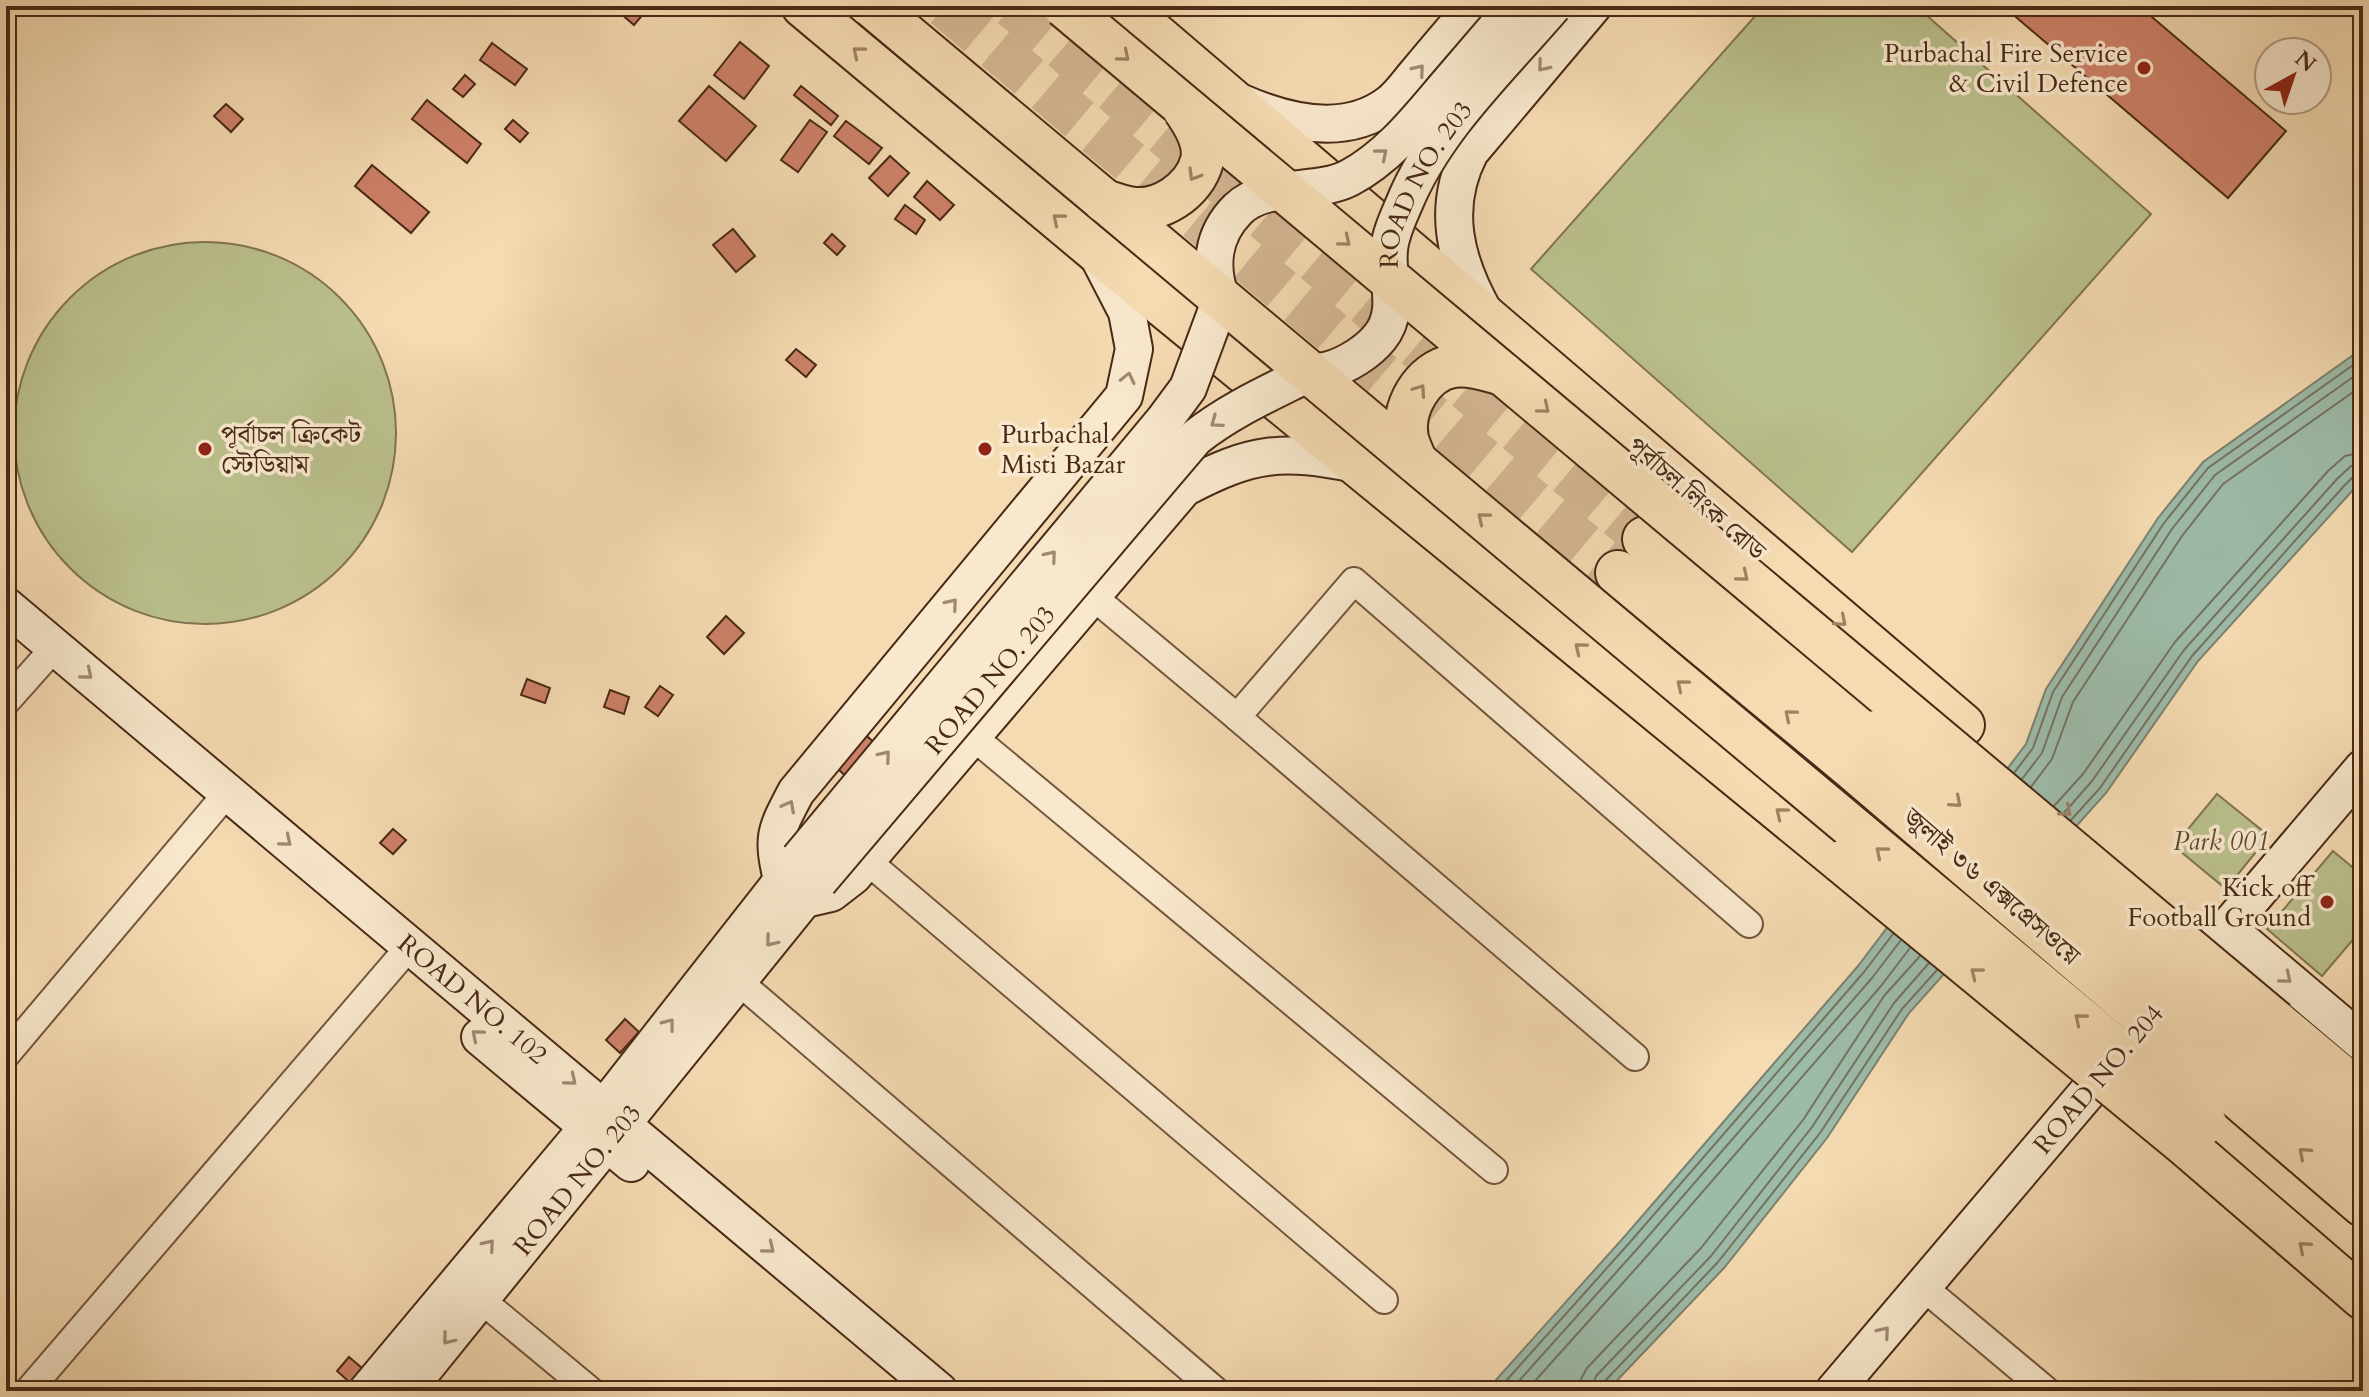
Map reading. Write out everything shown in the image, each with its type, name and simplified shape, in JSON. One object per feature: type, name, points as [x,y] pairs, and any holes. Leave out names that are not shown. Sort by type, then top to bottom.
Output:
[{"type":"highway","name":"জুলাই ৩৬ এক্সপ্রেসওয়ে","points":[[1645,539],[1863,749],[2234,1074],[2363,1204]]},
{"type":"highway","name":"জুলাই ৩৬ এক্সপ্রেসওয়ে","points":[[1618,573],[1863,749]]},
{"type":"highway","name":"জুলাই ৩৬ এক্সপ্রেসওয়ে","points":[[2234,1074],[2363,1148]]},
{"type":"main road","points":[[803,6],[1095,250],[1842,862],[2234,1074]]},
{"type":"main road","points":[[872,6],[1416,462],[2234,1074],[2363,1298]]},
{"type":"main road","points":[[1064,6],[1503,374],[2234,1074],[2363,1259]]},
{"type":"main road","name":"পূর্বাচল লিংক রোড","points":[[1122,6],[2153,884],[2225,965],[2234,1074],[2363,1095]]},
{"type":"main road","points":[[1104,201],[1130,209],[1163,205],[1193,180],[1202,159],[1201,143],[1196,126],[1182,104]]},
{"type":"main road","points":[[1416,462],[1407,439],[1406,414],[1418,390],[1432,375],[1452,366],[1471,366],[1503,374]]},
{"type":"street","points":[[1226,97],[1267,114],[1301,123],[1330,124],[1362,119],[1390,103],[1474,6]]},
{"type":"street","name":"ROAD NO. 203","points":[[406,1391],[480,1299],[605,1126],[1188,388],[1221,299],[1214,281],[1213,265],[1217,241],[1229,219],[1241,206],[1262,195],[1345,180],[1364,169],[1399,139],[1515,6]]},
{"type":"street","name":"ROAD NO. 203","points":[[605,1126],[738,981],[801,879],[1195,438],[1236,408],[1310,373],[1330,370],[1351,361],[1381,336],[1391,317],[1393,300],[1387,277],[1389,246],[1404,203],[1425,161],[1449,128],[1553,6]]},
{"type":"street","name":"ROAD NO. 203","points":[[1487,318],[1469,285],[1453,224],[1459,173],[1470,152],[1593,6]]},
{"type":"street","points":[[801,879],[774,844],[796,792],[1124,396],[1134,349],[1127,312],[1095,250]]},
{"type":"street","name":"ROAD NO. 203","points":[[801,879],[831,893],[853,876],[1184,488],[1222,468],[1279,454],[1312,455],[1356,464]]},
{"type":"street","points":[[1237,717],[1354,581],[1749,924]]},
{"type":"street","points":[[1091,595],[1635,1057]]},
{"type":"street","name":"ROAD NO. 102","points":[[6,606],[47,656],[605,1126],[902,1391]]},
{"type":"street","name":"ROAD NO. 102","points":[[6,638],[47,656]]},
{"type":"street","points":[[6,702],[47,656]]},
{"type":"street","points":[[972,736],[1494,1170]]},
{"type":"street","name":"ROAD NO. 204","points":[[1834,1391],[1932,1294],[2235,935],[2363,768]]},
{"type":"street","points":[[6,1055],[219,801]]},
{"type":"street","name":"ROAD NO. 204","points":[[2235,935],[2363,804]]},
{"type":"street","points":[[866,860],[1384,1300]]},
{"type":"street","points":[[2235,935],[2363,1043]]},
{"type":"street","points":[[28,1391],[401,954]]},
{"type":"street","points":[[738,981],[1216,1391]]},
{"type":"street","points":[[367,1391],[605,1126]]},
{"type":"street","name":"ROAD NO. 102","points":[[605,1126],[939,1391]]},
{"type":"street","points":[[1932,1294],[2047,1391]]},
{"type":"street","name":"ROAD NO. 204","points":[[1867,1391],[1932,1294]]},
{"type":"street","points":[[480,1299],[591,1391]]},
{"type":"green space","points":[[1764,6],[1916,6],[2151,214],[1852,552],[1531,269]]},
{"type":"green space","name":"পূর্বাচল ক্রিকেট স্টেডিয়াম","points":[[205,242],[242,245],[278,256],[311,274],[340,298],[364,327],[382,360],[393,396],[396,433],[393,470],[382,506],[364,539],[340,568],[311,592],[278,610],[242,621],[205,624],[168,621],[132,610],[99,592],[70,568],[46,539],[28,506],[17,470],[14,433],[17,396],[28,360],[46,327],[70,298],[99,274],[132,256],[168,245]]},
{"type":"green space","name":"Park 001","points":[[2217,794],[2269,836],[2226,889],[2174,846]]},
{"type":"green space","name":"Kick off Football Ground","points":[[2333,851],[2363,876],[2363,928],[2322,976],[2267,929]]},
{"type":"water","points":[[2363,348],[2363,479],[2198,661],[2106,793],[1909,1013],[1827,1138],[1724,1268],[1607,1391],[1486,1391],[1625,1236],[1858,966],[2026,744],[2046,689],[2158,518],[2203,462]]},
{"type":"building","points":[[612,6],[650,6],[634,25]]},
{"type":"building","name":"Purbachal Fire Service & Civil Defence","points":[[2003,6],[2139,6],[2253,103],[2253,116],[2268,116],[2286,131],[2228,198]]},
{"type":"building","points":[[740,42],[769,66],[744,99],[714,75]]},
{"type":"building","points":[[492,43],[527,69],[515,85],[480,60]]},
{"type":"building","points":[[465,75],[475,84],[463,97],[453,89]]},
{"type":"building","points":[[709,86],[756,126],[726,161],[679,121]]},
{"type":"building","points":[[801,86],[838,116],[831,125],[794,95]]},
{"type":"building","points":[[427,100],[481,144],[467,163],[412,119]]},
{"type":"building","points":[[226,104],[243,119],[231,132],[214,116]]},
{"type":"building","points":[[513,120],[528,133],[520,142],[505,129]]},
{"type":"building","points":[[810,120],[827,132],[798,172],[781,160]]},
{"type":"building","points":[[846,121],[882,148],[869,164],[834,136]]},
{"type":"building","points":[[890,156],[909,173],[888,196],[869,178]]},
{"type":"building","points":[[372,165],[429,212],[411,233],[355,186]]},
{"type":"building","points":[[927,181],[954,205],[940,220],[914,197]]},
{"type":"building","points":[[905,205],[925,220],[916,234],[895,219]]},
{"type":"building","points":[[733,229],[755,256],[736,272],[713,245]]},
{"type":"building","points":[[832,234],[845,246],[837,255],[824,243]]},
{"type":"building","points":[[796,349],[816,365],[806,377],[786,360]]},
{"type":"building","points":[[726,616],[744,633],[724,654],[707,637]]},
{"type":"building","points":[[527,679],[550,688],[545,703],[521,695]]},
{"type":"building","points":[[660,686],[673,695],[658,716],[645,707]]},
{"type":"building","points":[[610,690],[629,697],[624,714],[604,707]]},
{"type":"building","points":[[859,729],[877,745],[848,778],[831,763]]},
{"type":"building","points":[[393,829],[406,840],[393,854],[380,843]]},
{"type":"building","points":[[625,1019],[639,1032],[620,1053],[606,1040]]},
{"type":"building","points":[[349,1357],[369,1374],[357,1389],[337,1371]]},
{"type":"tunnel","points":[[945,6],[1618,573]]},
{"type":"tunnel","points":[[1012,6],[1645,539]]},
{"type":"place","name":"Purbachal Fire Service & Civil Defence","points":[[2144,68]]},
{"type":"place","name":"পূর্বাচল ক্রিকেট স্টেডিয়াম","points":[[205,449]]},
{"type":"place","name":"Purbachal Misti Bazar","points":[[985,449]]},
{"type":"place","name":"Kick off Football Ground","points":[[2327,902]]}]
